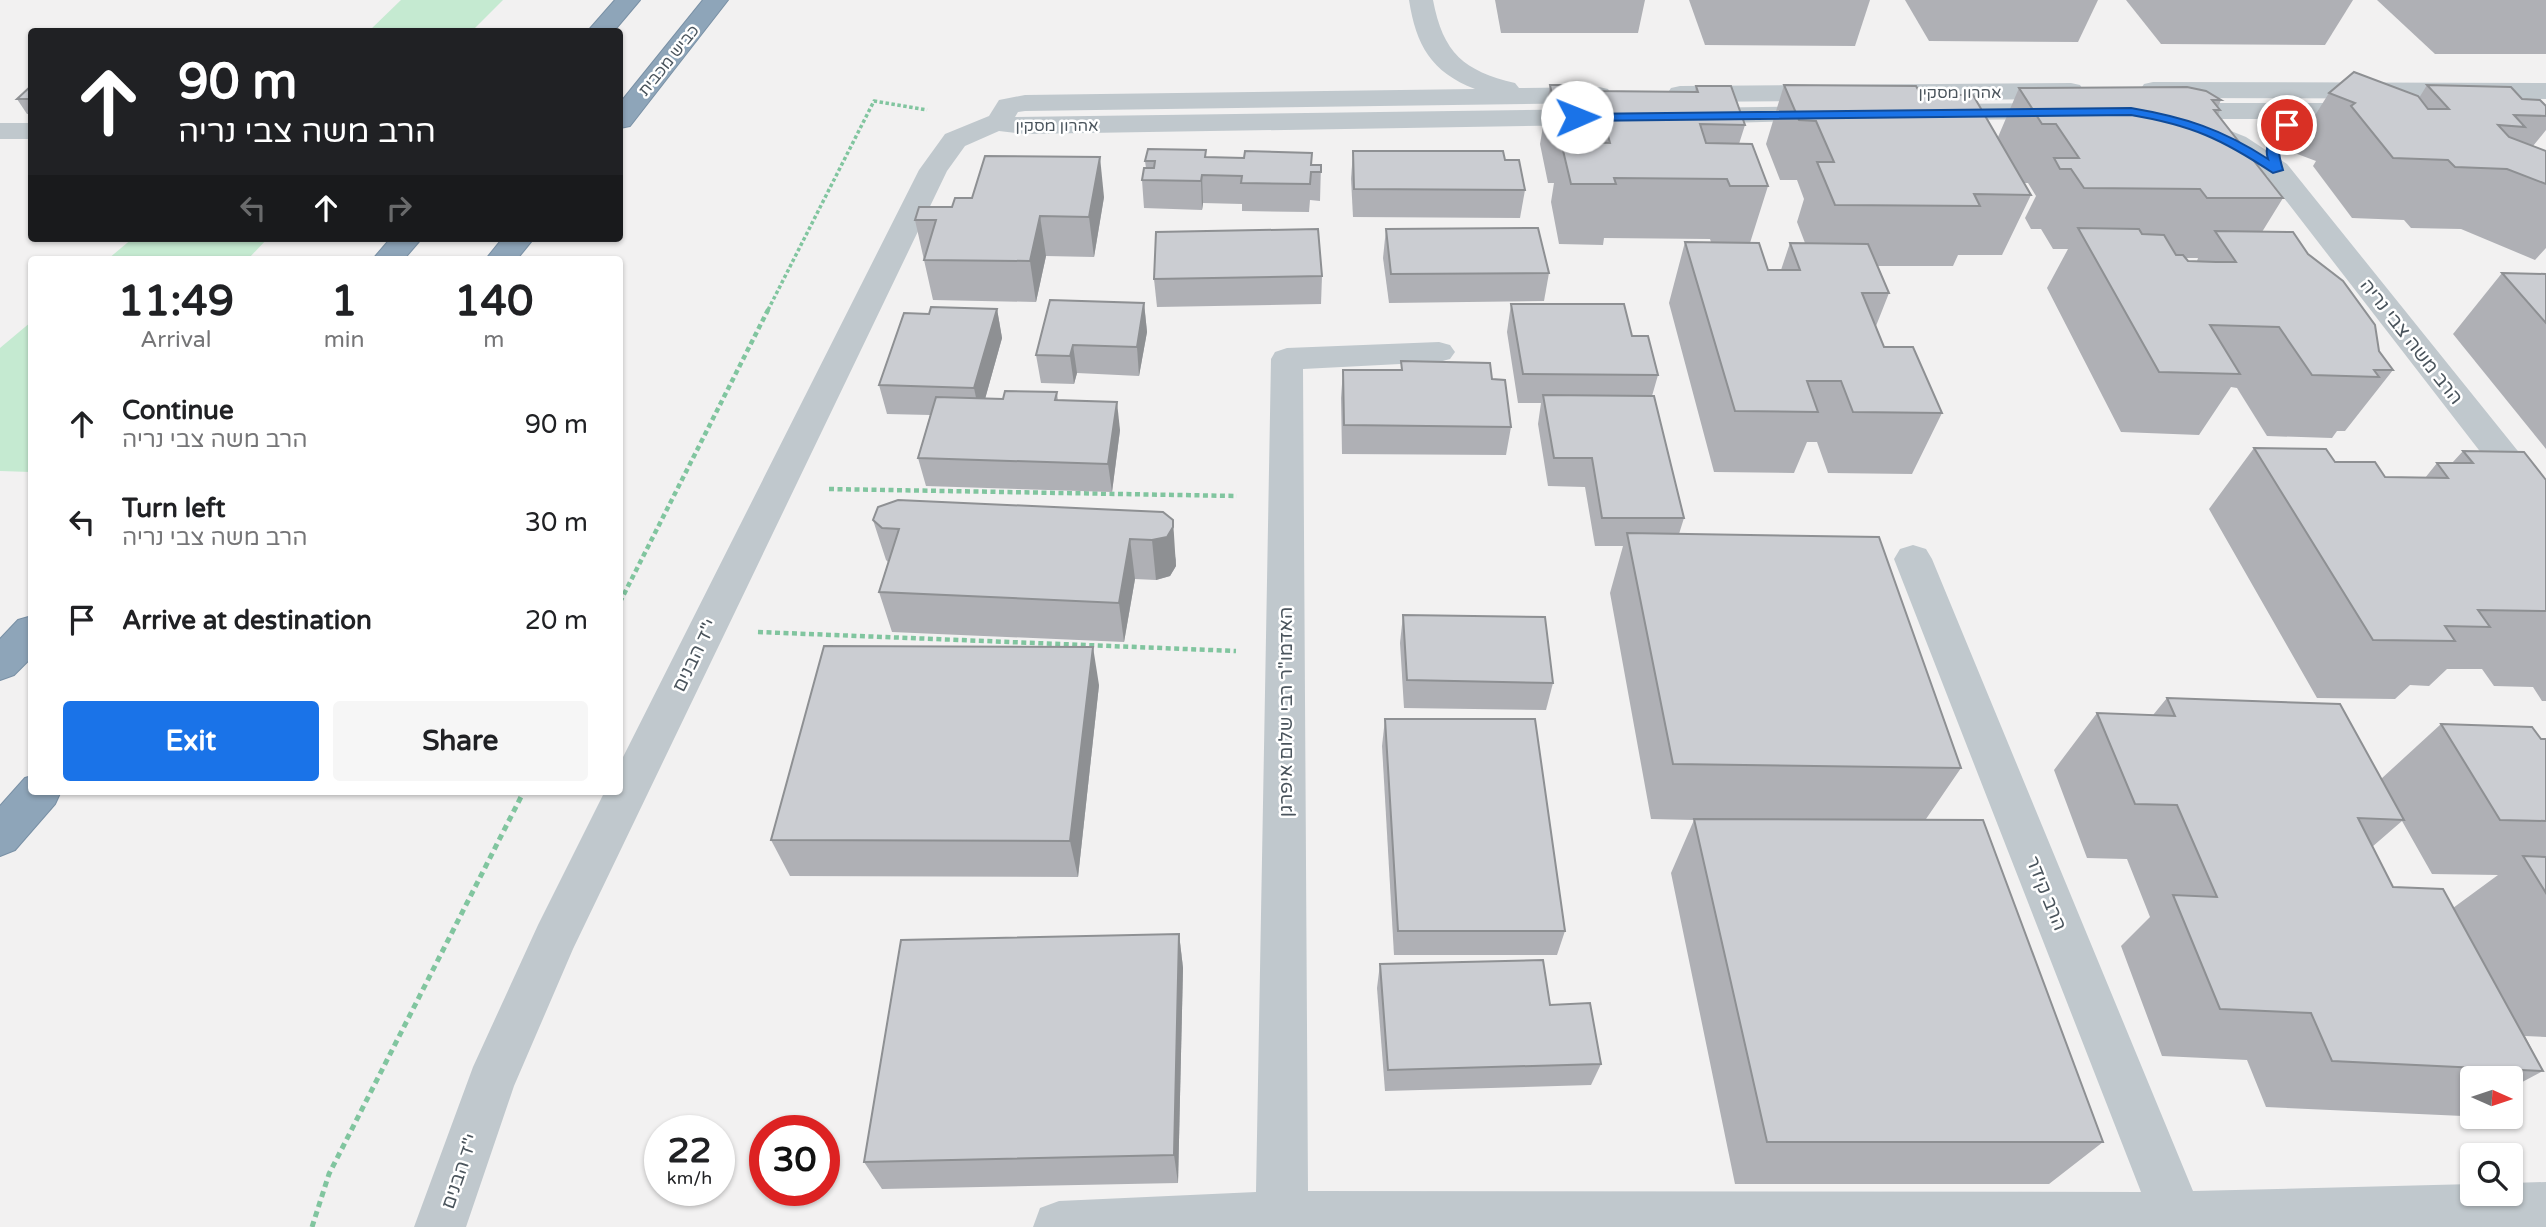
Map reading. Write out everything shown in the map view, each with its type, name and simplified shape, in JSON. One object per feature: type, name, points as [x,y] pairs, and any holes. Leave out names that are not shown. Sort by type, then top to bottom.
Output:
[{"type":"highway","points":[[603,28],[628,0]]},
{"type":"highway","name":"כביש מכבית","points":[[623,116],[716,0]]},
{"type":"highway","points":[[391,256],[403,242]]},
{"type":"highway","points":[[504,256],[516,242]]},
{"type":"highway","points":[[0,664],[28,635]]},
{"type":"highway","points":[[0,837],[37,795]]},
{"type":"street","points":[[1421,0],[1428,33],[1440,55],[1470,77],[1494,87],[1536,95]]},
{"type":"street","points":[[1372,98],[1414,71],[1423,58],[1428,33]]},
{"type":"street","points":[[2140,105],[2546,91]]},
{"type":"street","name":"אהרון מסקין","points":[[1640,105],[1536,95],[1024,103],[1008,106],[999,121],[1008,125],[1026,126],[1640,105],[2087,101]]},
{"type":"street","points":[[2140,105],[2312,111],[2546,111]]},
{"type":"street","name":"הרב משה צבי נריה","points":[[2140,105],[2236,144],[2277,170],[2546,511]]},
{"type":"street","points":[[2277,170],[2271,152],[2276,136],[2287,125],[2312,111]]},
{"type":"street","name":"י\"ד הבנים","points":[[440,1227],[489,1084],[554,940],[933,170],[955,140],[999,121]]},
{"type":"street","points":[[0,131],[28,131]]},
{"type":"street","name":"האדמו\"ר רבי שלום איפרגן","points":[[1282,1217],[1287,359],[1439,352]]},
{"type":"street","name":"הרב קידר","points":[[1913,559],[2179,1223]]},
{"type":"street","points":[[1059,1227],[1282,1217],[1395,1222],[2179,1223],[2546,1208]]},
{"type":"path","points":[[623,596],[874,102]]},
{"type":"path","points":[[776,488],[1287,497]]},
{"type":"path","points":[[706,630],[1285,653]]},
{"type":"path","points":[[312,1227],[329,1174],[521,795]]},
{"type":"green space","points":[[401,0],[503,0],[475,28],[372,28]]},
{"type":"green space","points":[[128,242],[264,242],[251,256],[112,256]]},
{"type":"green space","points":[[28,325],[28,472],[0,471],[0,348]]},
{"type":"building","points":[[2354,72],[2418,96],[2428,109],[2449,109],[2427,85],[2511,87],[2522,99],[2540,100],[2546,106],[2546,116],[2514,115],[2525,127],[2498,125],[2509,137],[2546,151],[2546,184],[2507,169],[2455,167],[2448,160],[2393,158],[2351,106],[2355,103],[2329,93]]},
{"type":"building","points":[[1550,85],[1591,85],[1593,91],[1698,92],[1696,86],[1731,86],[1745,125],[1700,124],[1706,143],[1752,144],[1768,186],[1730,186],[1727,179],[1614,178],[1616,184],[1571,184],[1561,142],[1610,143],[1605,124],[1558,123]]},
{"type":"building","points":[[1784,85],[1916,86],[1921,95],[1973,95],[2031,195],[1974,194],[1980,206],[1835,205],[1817,162],[1834,162],[1816,121],[1799,120]]},
{"type":"building","points":[[2187,87],[2206,91],[2221,100],[2212,100],[2220,110],[2214,110],[2283,198],[2207,198],[2200,189],[2084,188],[2071,169],[2060,169],[2054,158],[2079,158],[2056,124],[2042,124],[2019,88]]},
{"type":"building","points":[[28,89],[28,99],[17,99]]},
{"type":"building","points":[[1148,149],[1206,150],[1205,157],[1244,158],[1245,151],[1312,153],[1311,165],[1321,165],[1321,172],[1311,172],[1310,184],[1241,183],[1242,176],[1202,175],[1201,181],[1142,180],[1144,168],[1154,168],[1155,161],[1145,161]]},
{"type":"building","points":[[1353,151],[1503,151],[1505,160],[1519,160],[1525,190],[1354,189]]},
{"type":"building","points":[[985,156],[1100,157],[1089,217],[1040,216],[1030,261],[924,260],[936,220],[915,220],[919,207],[952,207],[955,198],[972,198]]},
{"type":"building","points":[[1538,228],[1549,273],[1391,274],[1386,229]]},
{"type":"building","points":[[2078,228],[2139,229],[2142,234],[2164,235],[2176,255],[2183,255],[2188,261],[2216,262],[2236,262],[2215,231],[2293,232],[2308,254],[2343,281],[2375,325],[2379,351],[2393,370],[2374,370],[2379,377],[2312,375],[2279,327],[2210,325],[2240,374],[2159,372]]},
{"type":"building","points":[[1318,229],[1322,276],[1154,279],[1156,232]]},
{"type":"building","points":[[1685,242],[1759,243],[1768,270],[1800,270],[1790,243],[1868,244],[1889,293],[1862,293],[1884,347],[1913,347],[1942,413],[1853,412],[1841,381],[1807,381],[1818,412],[1735,411]]},
{"type":"building","points":[[2502,273],[2546,274],[2546,323]]},
{"type":"building","points":[[1050,300],[1144,303],[1137,347],[1073,345],[1070,356],[1036,355]]},
{"type":"building","points":[[1511,304],[1624,304],[1632,336],[1648,336],[1658,375],[1523,374]]},
{"type":"building","points":[[931,307],[997,309],[974,388],[879,385],[904,313],[929,314]]},
{"type":"building","points":[[1401,361],[1490,363],[1492,379],[1505,380],[1511,427],[1344,425],[1343,370],[1402,370]]},
{"type":"building","points":[[1005,391],[1057,392],[1055,400],[1117,402],[1108,464],[918,458],[936,397],[1003,399]]},
{"type":"building","points":[[1543,395],[1654,396],[1684,518],[1602,518],[1592,458],[1554,458]]},
{"type":"building","points":[[2254,448],[2326,449],[2335,462],[2375,462],[2385,477],[2448,478],[2437,463],[2473,463],[2463,451],[2524,452],[2546,480],[2546,611],[2478,610],[2490,627],[2445,626],[2455,641],[2373,640]]},
{"type":"building","points":[[898,500],[1163,512],[1173,520],[1173,527],[1167,537],[1152,540],[1130,539],[1119,603],[879,592],[899,529],[882,528],[873,520],[878,507]]},
{"type":"building","points":[[1627,533],[1879,537],[1961,768],[1673,764]]},
{"type":"building","points":[[1403,615],[1545,617],[1553,683],[1407,680]]},
{"type":"building","points":[[824,646],[1093,647],[1070,841],[771,840]]},
{"type":"building","points":[[2167,698],[2340,704],[2404,820],[2358,818],[2393,887],[2443,889],[2543,1071],[2524,1070],[2524,1066],[2460,1067],[2332,1061],[2311,1013],[2220,1009],[2173,895],[2217,897],[2177,805],[2135,804],[2097,713],[2175,716]]},
{"type":"building","points":[[1385,719],[1535,719],[1565,931],[1398,931]]},
{"type":"building","points":[[2441,724],[2532,727],[2541,739],[2546,739],[2546,821],[2500,820]]},
{"type":"building","points":[[1694,819],[1983,820],[2103,1142],[1767,1142]]},
{"type":"building","points":[[2523,856],[2546,857],[2546,893]]},
{"type":"building","points":[[1179,934],[1174,1155],[864,1162],[901,940]]},
{"type":"building","points":[[1543,960],[1550,1005],[1590,1003],[1601,1064],[1388,1070],[1380,964]]},
{"type":"route","points":[[1577,117],[2131,111],[2179,120],[2206,130],[2236,144],[2277,170],[2271,152],[2276,136],[2287,125]]}]
